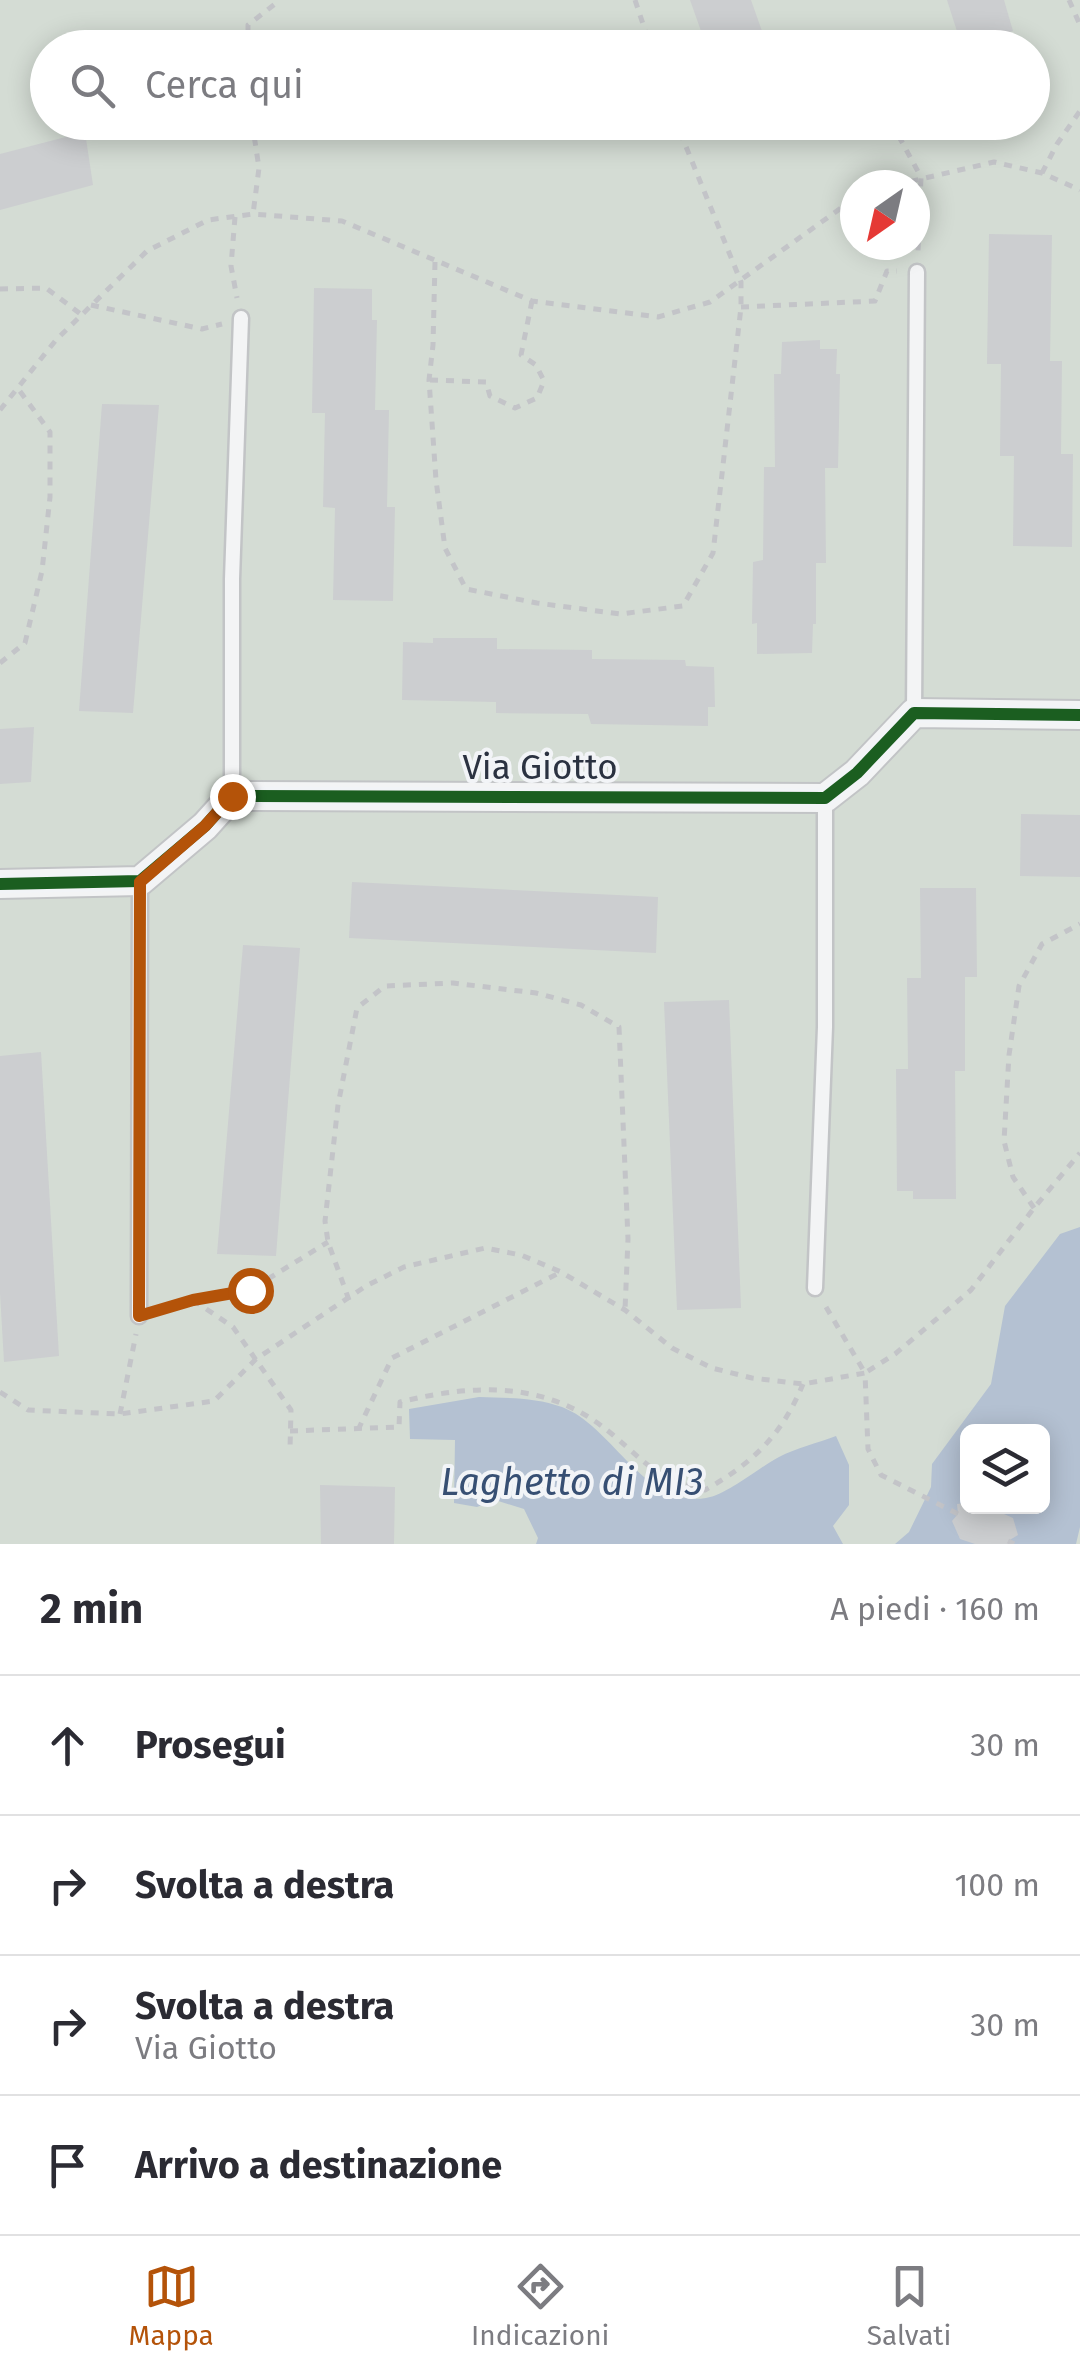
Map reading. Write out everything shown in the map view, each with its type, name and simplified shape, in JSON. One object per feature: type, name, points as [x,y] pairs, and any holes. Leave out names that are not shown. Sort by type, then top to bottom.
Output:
[{"type":"street","points":[[825,798],[857,773],[914,713],[1080,715]]},
{"type":"street","points":[[0,884],[140,882],[205,826],[232,796]]},
{"type":"street","name":"Via Giotto","points":[[232,796],[825,798]]},
{"type":"lane","points":[[914,713],[917,272]]},
{"type":"lane","points":[[232,796],[232,579],[241,318]]},
{"type":"lane","points":[[815,1288],[825,1027],[825,798]]},
{"type":"lane","points":[[139,1316],[140,882]]},
{"type":"path","points":[[248,30],[248,25],[280,0]]},
{"type":"path","points":[[635,0],[644,30]]},
{"type":"path","points":[[1068,0],[1080,25]]},
{"type":"path","points":[[1042,172],[1080,111]]},
{"type":"path","points":[[253,214],[259,168],[255,140]]},
{"type":"path","points":[[435,262],[434,345],[429,380],[436,480],[445,548],[466,589],[537,604],[620,614],[683,606],[713,554],[741,307],[741,282],[683,140]]},
{"type":"path","points":[[901,140],[917,170]]},
{"type":"path","points":[[930,175],[994,162],[1042,172],[1080,190]]},
{"type":"path","points":[[0,410],[56,340],[147,251],[208,220],[253,214],[342,221],[532,302],[658,317],[710,302],[840,209]]},
{"type":"path","points":[[91,305],[202,329],[241,318],[231,266],[236,216]]},
{"type":"path","points":[[741,307],[876,302],[887,271],[917,272],[918,260]]},
{"type":"path","points":[[0,289],[46,288],[82,315]]},
{"type":"path","points":[[429,380],[486,382],[490,396],[515,408],[538,398],[544,381],[536,365],[521,355],[532,302]]},
{"type":"path","points":[[0,663],[25,643],[42,570],[50,496],[50,432],[18,390]]},
{"type":"path","points":[[1034,1208],[1013,1178],[1004,1141],[1009,1055],[1020,986],[1042,944],[1080,924]]},
{"type":"path","points":[[348,1300],[324,1221],[329,1167],[357,1008],[385,986],[453,983],[536,992],[582,1005],[619,1028],[628,1240],[625,1310]]},
{"type":"path","points":[[0,1392],[28,1410],[120,1414],[214,1401],[256,1360],[366,1286],[404,1267],[485,1248],[521,1255],[562,1272],[625,1310],[672,1348],[712,1368],[803,1384],[865,1374],[896,1354],[971,1290],[1080,1154]]},
{"type":"path","points":[[120,1414],[139,1316],[193,1300],[250,1290],[328,1242]]},
{"type":"path","points":[[358,1430],[392,1358],[562,1272]]},
{"type":"path","points":[[815,1288],[865,1374],[868,1449],[881,1474],[958,1514]]},
{"type":"path","points":[[193,1300],[233,1327],[290,1410],[290,1449]]},
{"type":"path","points":[[290,1431],[399,1427],[400,1402],[433,1394],[496,1389],[542,1395],[578,1408],[643,1464],[672,1482],[705,1490],[730,1476],[764,1448],[790,1416],[803,1384]]},
{"type":"shaded area","points":[[0,0],[1080,0],[1080,1544],[0,1544]]},
{"type":"water","points":[[1080,1227],[1080,1527],[1076,1544],[895,1544],[909,1532],[931,1487],[932,1464],[960,1426],[960,1514],[1050,1514],[1050,1424],[962,1424],[991,1384],[1005,1306],[1060,1234]]},
{"type":"water","name":"Laghetto di MI3","points":[[479,1397],[531,1400],[562,1407],[598,1431],[646,1479],[684,1498],[714,1496],[779,1457],[836,1436],[849,1465],[849,1505],[833,1526],[843,1544],[536,1544],[538,1538],[524,1509],[495,1500],[477,1507],[454,1503],[455,1440],[410,1439],[409,1409]]},
{"type":"building","points":[[690,0],[751,0],[762,30],[701,30]]},
{"type":"building","points":[[947,0],[1004,0],[1013,30],[957,30]]},
{"type":"building","points":[[54,140],[86,140],[93,185],[0,210],[0,154]]},
{"type":"building","points":[[989,234],[1052,235],[1050,361],[1062,361],[1061,454],[1073,454],[1072,547],[1013,546],[1014,456],[1000,456],[1001,364],[987,364]]},
{"type":"building","points":[[314,288],[372,289],[372,320],[377,320],[375,410],[389,410],[387,507],[395,507],[393,601],[333,600],[335,508],[323,507],[325,413],[312,413]]},
{"type":"building","points":[[820,340],[820,349],[837,349],[838,468],[825,468],[826,563],[816,563],[812,653],[757,654],[757,623],[752,624],[753,562],[763,560],[764,467],[775,467],[774,374],[781,374],[782,342]]},
{"type":"building","points":[[102,404],[159,405],[133,713],[79,711]]},
{"type":"building","points":[[433,638],[497,638],[497,649],[592,650],[592,659],[685,660],[686,666],[714,667],[715,707],[708,707],[708,726],[591,724],[588,714],[496,713],[496,702],[402,700],[403,642],[433,643]]},
{"type":"building","points":[[34,727],[31,782],[0,784],[0,729]]},
{"type":"building","points":[[1021,814],[1080,815],[1080,877],[1020,876]]},
{"type":"building","points":[[352,882],[658,897],[656,953],[349,938]]},
{"type":"building","points":[[920,888],[976,888],[977,977],[965,977],[965,1071],[955,1071],[956,1199],[913,1199],[913,1191],[897,1191],[896,1069],[908,1069],[907,978],[921,978]]},
{"type":"building","points":[[243,945],[300,948],[276,1256],[217,1254]]},
{"type":"building","points":[[729,1000],[741,1308],[677,1310],[664,1002]]},
{"type":"building","points":[[41,1052],[59,1356],[4,1362],[0,1293],[0,1056]]},
{"type":"building","points":[[320,1485],[395,1487],[394,1544],[321,1544]]},
{"type":"building","points":[[957,1504],[960,1514],[1004,1514],[1013,1518],[1018,1535],[1008,1544],[975,1544],[960,1539],[952,1521],[958,1514]]},
{"type":"cycle path","points":[[0,884],[140,881],[205,826],[232,796],[825,798],[857,773],[914,713],[1080,715]]},
{"type":"route","points":[[232,796],[205,826],[140,882],[139,1316],[193,1300],[250,1290]]}]
